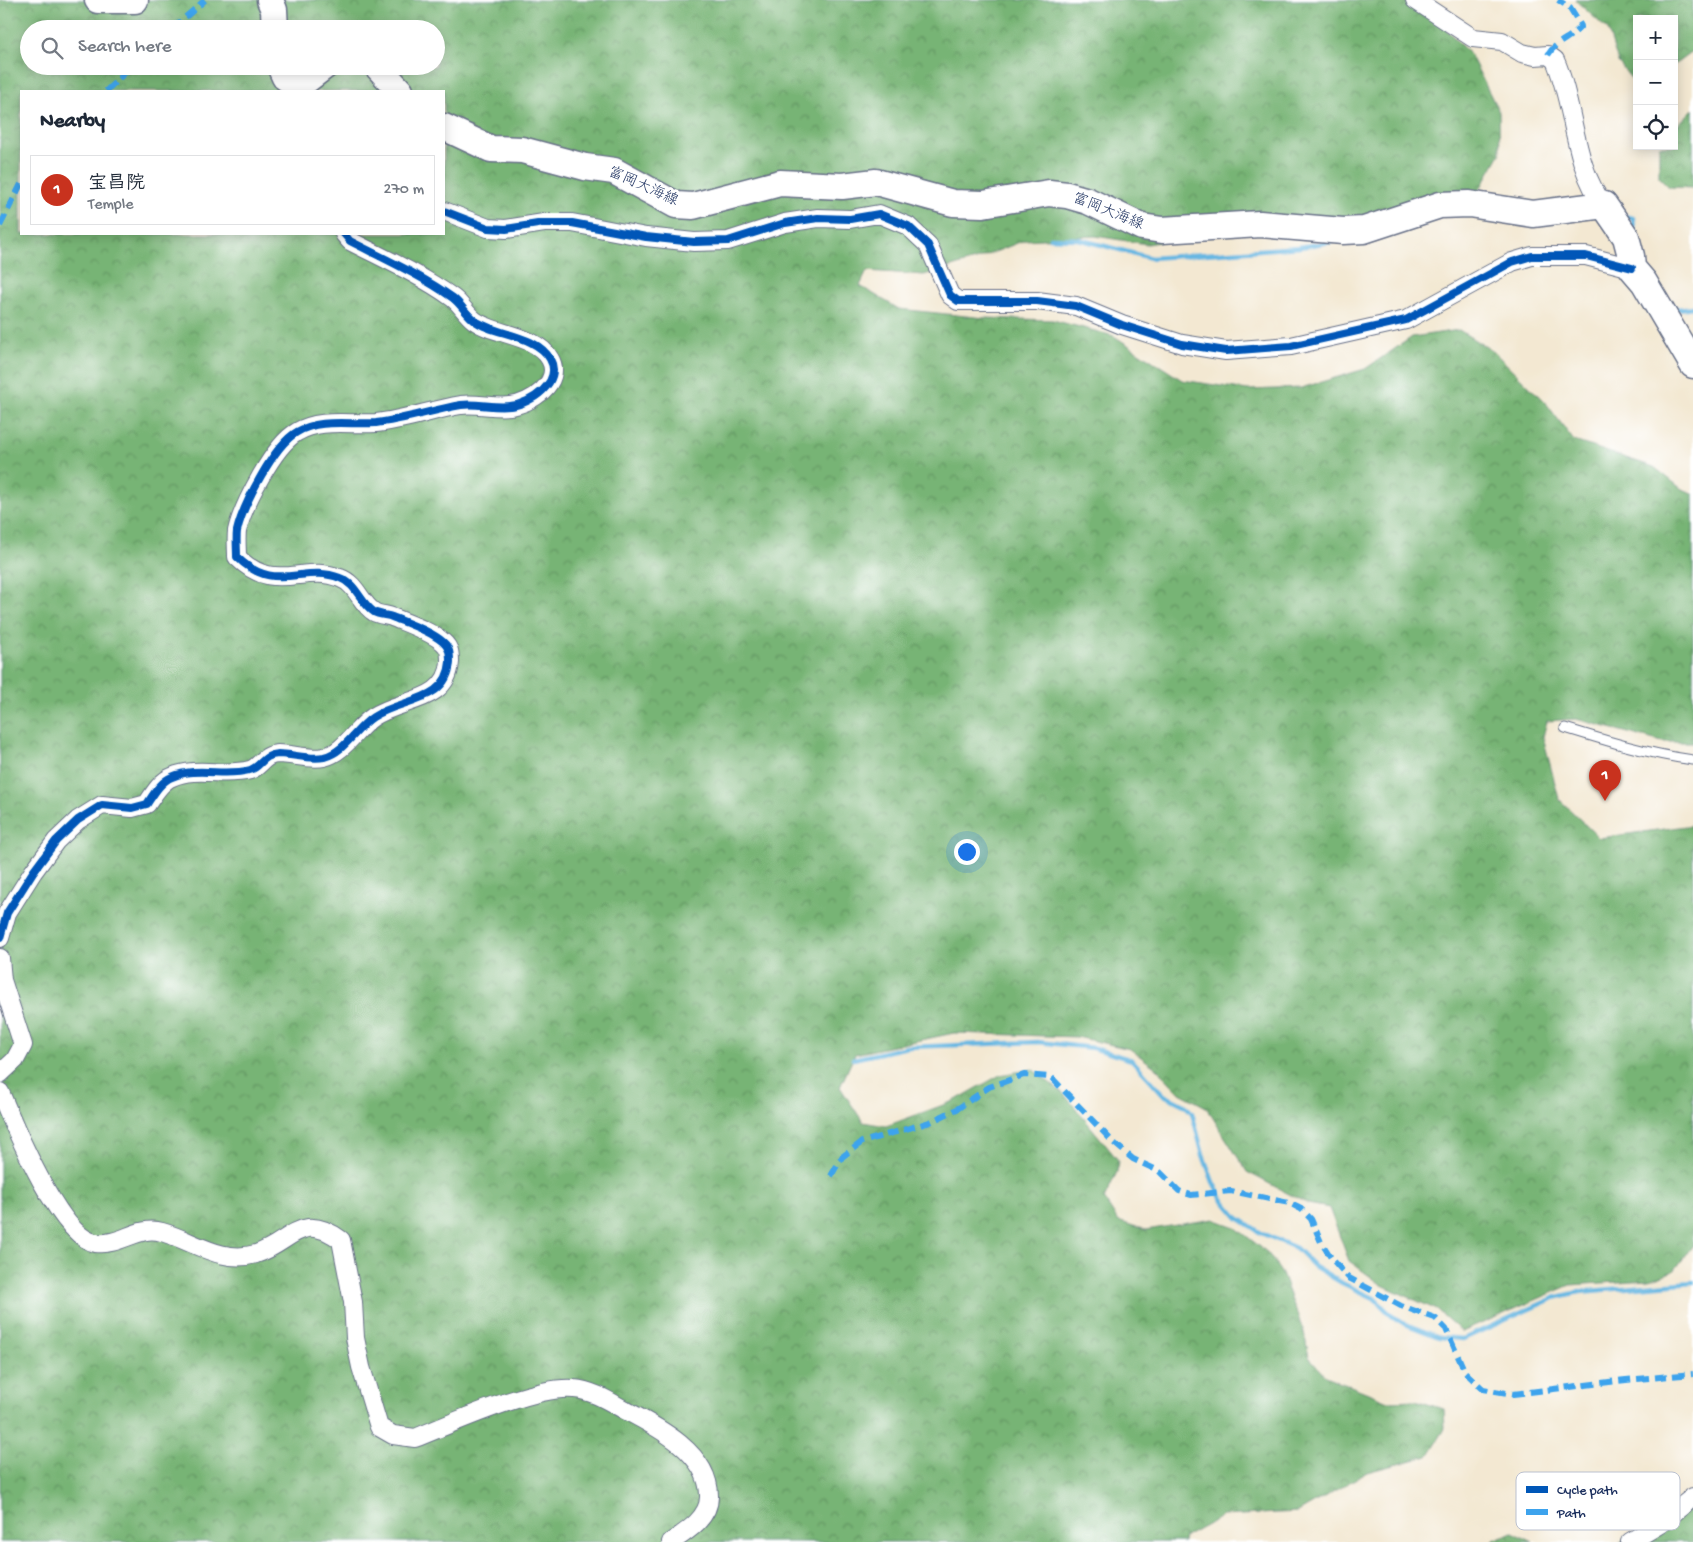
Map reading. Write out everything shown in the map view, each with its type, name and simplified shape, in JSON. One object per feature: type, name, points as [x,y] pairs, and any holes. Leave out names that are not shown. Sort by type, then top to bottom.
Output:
[{"type":"main road","points":[[98,0],[135,0]]},
{"type":"main road","points":[[270,0],[274,10],[275,20]]},
{"type":"main road","points":[[284,75],[294,84],[304,82],[313,75]]},
{"type":"main road","points":[[386,75],[399,90]]},
{"type":"main road","name":"富岡大海線","points":[[445,128],[491,149],[522,150],[585,167],[614,171],[676,205],[693,206],[780,183],[842,186],[876,182],[953,203],[982,204],[1049,193],[1067,195],[1088,201],[1142,228],[1162,230],[1260,224],[1343,231],[1364,230],[1440,205],[1469,204],[1533,214],[1609,212]]},
{"type":"main road","points":[[1609,212],[1626,238],[1632,268],[1644,282],[1693,364]]},
{"type":"street","points":[[1415,0],[1473,38],[1502,41],[1522,53],[1535,56],[1548,55],[1555,60],[1574,123],[1586,175],[1609,212]]},
{"type":"street","points":[[445,211],[488,228],[506,229],[544,223],[572,223],[694,242],[728,241],[785,223],[818,218],[850,219],[879,214],[908,226],[928,245],[950,295],[958,301],[1037,301],[1076,306],[1122,325],[1182,344],[1226,351],[1291,346],[1406,320],[1505,266],[1532,256],[1586,256],[1632,268]]},
{"type":"street","points":[[0,938],[7,913],[56,842],[78,820],[102,805],[132,808],[146,804],[158,787],[170,777],[192,772],[253,770],[263,758],[276,754],[324,757],[343,746],[372,718],[391,706],[420,699],[444,685],[449,671],[450,653],[444,643],[432,635],[374,612],[352,585],[340,577],[317,574],[288,577],[250,570],[237,557],[237,530],[270,459],[297,432],[318,425],[375,423],[463,405],[511,406],[533,397],[549,385],[554,372],[550,358],[535,345],[515,334],[486,327],[473,320],[455,299],[409,270],[350,241],[345,235]]},
{"type":"street","points":[[0,958],[4,988],[23,1045],[15,1060],[0,1074]]},
{"type":"street","points":[[0,1092],[33,1168],[71,1227],[94,1243],[117,1241],[150,1229],[180,1237],[220,1256],[236,1257],[257,1253],[295,1232],[316,1227],[329,1231],[341,1240],[353,1302],[355,1338],[368,1396],[379,1427],[393,1435],[415,1438],[547,1390],[575,1389],[604,1399],[664,1430],[688,1451],[704,1475],[710,1498],[702,1518],[671,1542]]},
{"type":"street","points":[[1680,1508],[1693,1498]]},
{"type":"street","points":[[1630,1542],[1650,1530]]},
{"type":"lane","points":[[1565,728],[1624,746],[1693,760]]},
{"type":"green space","points":[[0,0],[1403,0],[1434,16],[1471,56],[1499,112],[1500,154],[1479,191],[1455,194],[1392,213],[1326,224],[1248,226],[1147,244],[1095,236],[1025,240],[975,260],[924,275],[867,271],[860,286],[899,309],[985,318],[1053,320],[1114,336],[1182,380],[1248,390],[1301,388],[1365,369],[1412,337],[1459,330],[1494,352],[1546,403],[1574,441],[1654,467],[1682,489],[1693,493],[1693,742],[1662,742],[1576,719],[1547,721],[1543,737],[1559,799],[1599,838],[1693,825],[1693,1245],[1674,1271],[1649,1280],[1570,1285],[1462,1332],[1437,1310],[1382,1285],[1349,1261],[1329,1208],[1308,1204],[1247,1172],[1206,1107],[1180,1093],[1156,1068],[1130,1049],[1077,1037],[954,1033],[855,1054],[840,1087],[863,1122],[886,1126],[954,1101],[1000,1075],[1032,1069],[1064,1094],[1118,1160],[1117,1172],[1104,1199],[1118,1221],[1146,1230],[1213,1219],[1235,1227],[1268,1253],[1282,1274],[1304,1332],[1309,1357],[1326,1376],[1388,1401],[1415,1400],[1444,1409],[1445,1429],[1428,1456],[1367,1472],[1298,1512],[1223,1516],[1185,1537],[1184,1542],[0,1542]]},
{"type":"green space","points":[[1575,0],[1693,0],[1693,51],[1678,62],[1678,15],[1633,15],[1633,81],[1618,62],[1608,30]]},
{"type":"green space","points":[[1693,109],[1693,188],[1669,187],[1659,177],[1659,150],[1678,150],[1678,125]]},
{"type":"green space","points":[[1693,1497],[1693,1542],[1620,1542],[1640,1530],[1680,1530],[1680,1505]]},
{"type":"green space","points":[[1513,1532],[1533,1542],[1493,1542],[1494,1540]]},
{"type":"waterway","points":[[1623,216],[1633,218],[1634,231]]},
{"type":"waterway","points":[[1050,238],[1078,239],[1151,258],[1299,247],[1330,242]]},
{"type":"waterway","points":[[1670,305],[1678,309],[1693,307]]},
{"type":"waterway","points":[[853,1059],[908,1047],[1038,1042],[1093,1048],[1132,1060],[1164,1095],[1186,1106],[1192,1113],[1203,1155],[1213,1182],[1222,1199],[1238,1218],[1261,1233],[1296,1248],[1314,1266],[1342,1283],[1374,1298],[1392,1316],[1405,1324],[1439,1337],[1463,1339],[1554,1298],[1579,1292],[1693,1282]]},
{"type":"marked path","points":[[182,20],[205,0]]},
{"type":"marked path","points":[[1548,55],[1581,26],[1570,8],[1558,0]]},
{"type":"marked path","points":[[107,90],[123,75]]},
{"type":"marked path","points":[[0,226],[20,186]]},
{"type":"marked path","points":[[831,1176],[842,1157],[862,1142],[930,1122],[957,1109],[989,1087],[1024,1075],[1051,1077],[1113,1142],[1133,1159],[1159,1171],[1179,1191],[1191,1195],[1231,1191],[1289,1203],[1301,1209],[1311,1219],[1321,1242],[1332,1259],[1349,1278],[1401,1306],[1435,1318],[1446,1329],[1465,1372],[1483,1389],[1513,1394],[1693,1374]]},
{"type":"cycle path","points":[[445,211],[488,228],[506,229],[544,223],[572,223],[646,237],[694,242],[728,241],[785,223],[818,218],[850,219],[879,214],[908,226],[928,245],[950,295],[958,301],[1037,301],[1076,306],[1122,325],[1182,344],[1226,351],[1291,346],[1406,320],[1512,262],[1532,256],[1586,256],[1632,268]]},
{"type":"cycle path","points":[[0,938],[7,913],[33,872],[56,841],[78,820],[102,805],[132,808],[147,804],[164,782],[181,774],[250,770],[268,756],[278,754],[313,758],[324,757],[338,750],[373,717],[432,692],[441,685],[447,675],[450,654],[443,642],[419,628],[374,612],[346,581],[327,574],[289,576],[264,574],[251,568],[237,557],[237,531],[246,506],[269,462],[288,439],[297,432],[315,425],[387,422],[461,405],[510,406],[527,401],[535,396],[549,383],[552,376],[553,368],[550,359],[535,344],[482,325],[471,318],[456,300],[441,290],[350,241],[345,235]]},
{"type":"place","name":"宝昌院","points":[[1605,801]]}]
